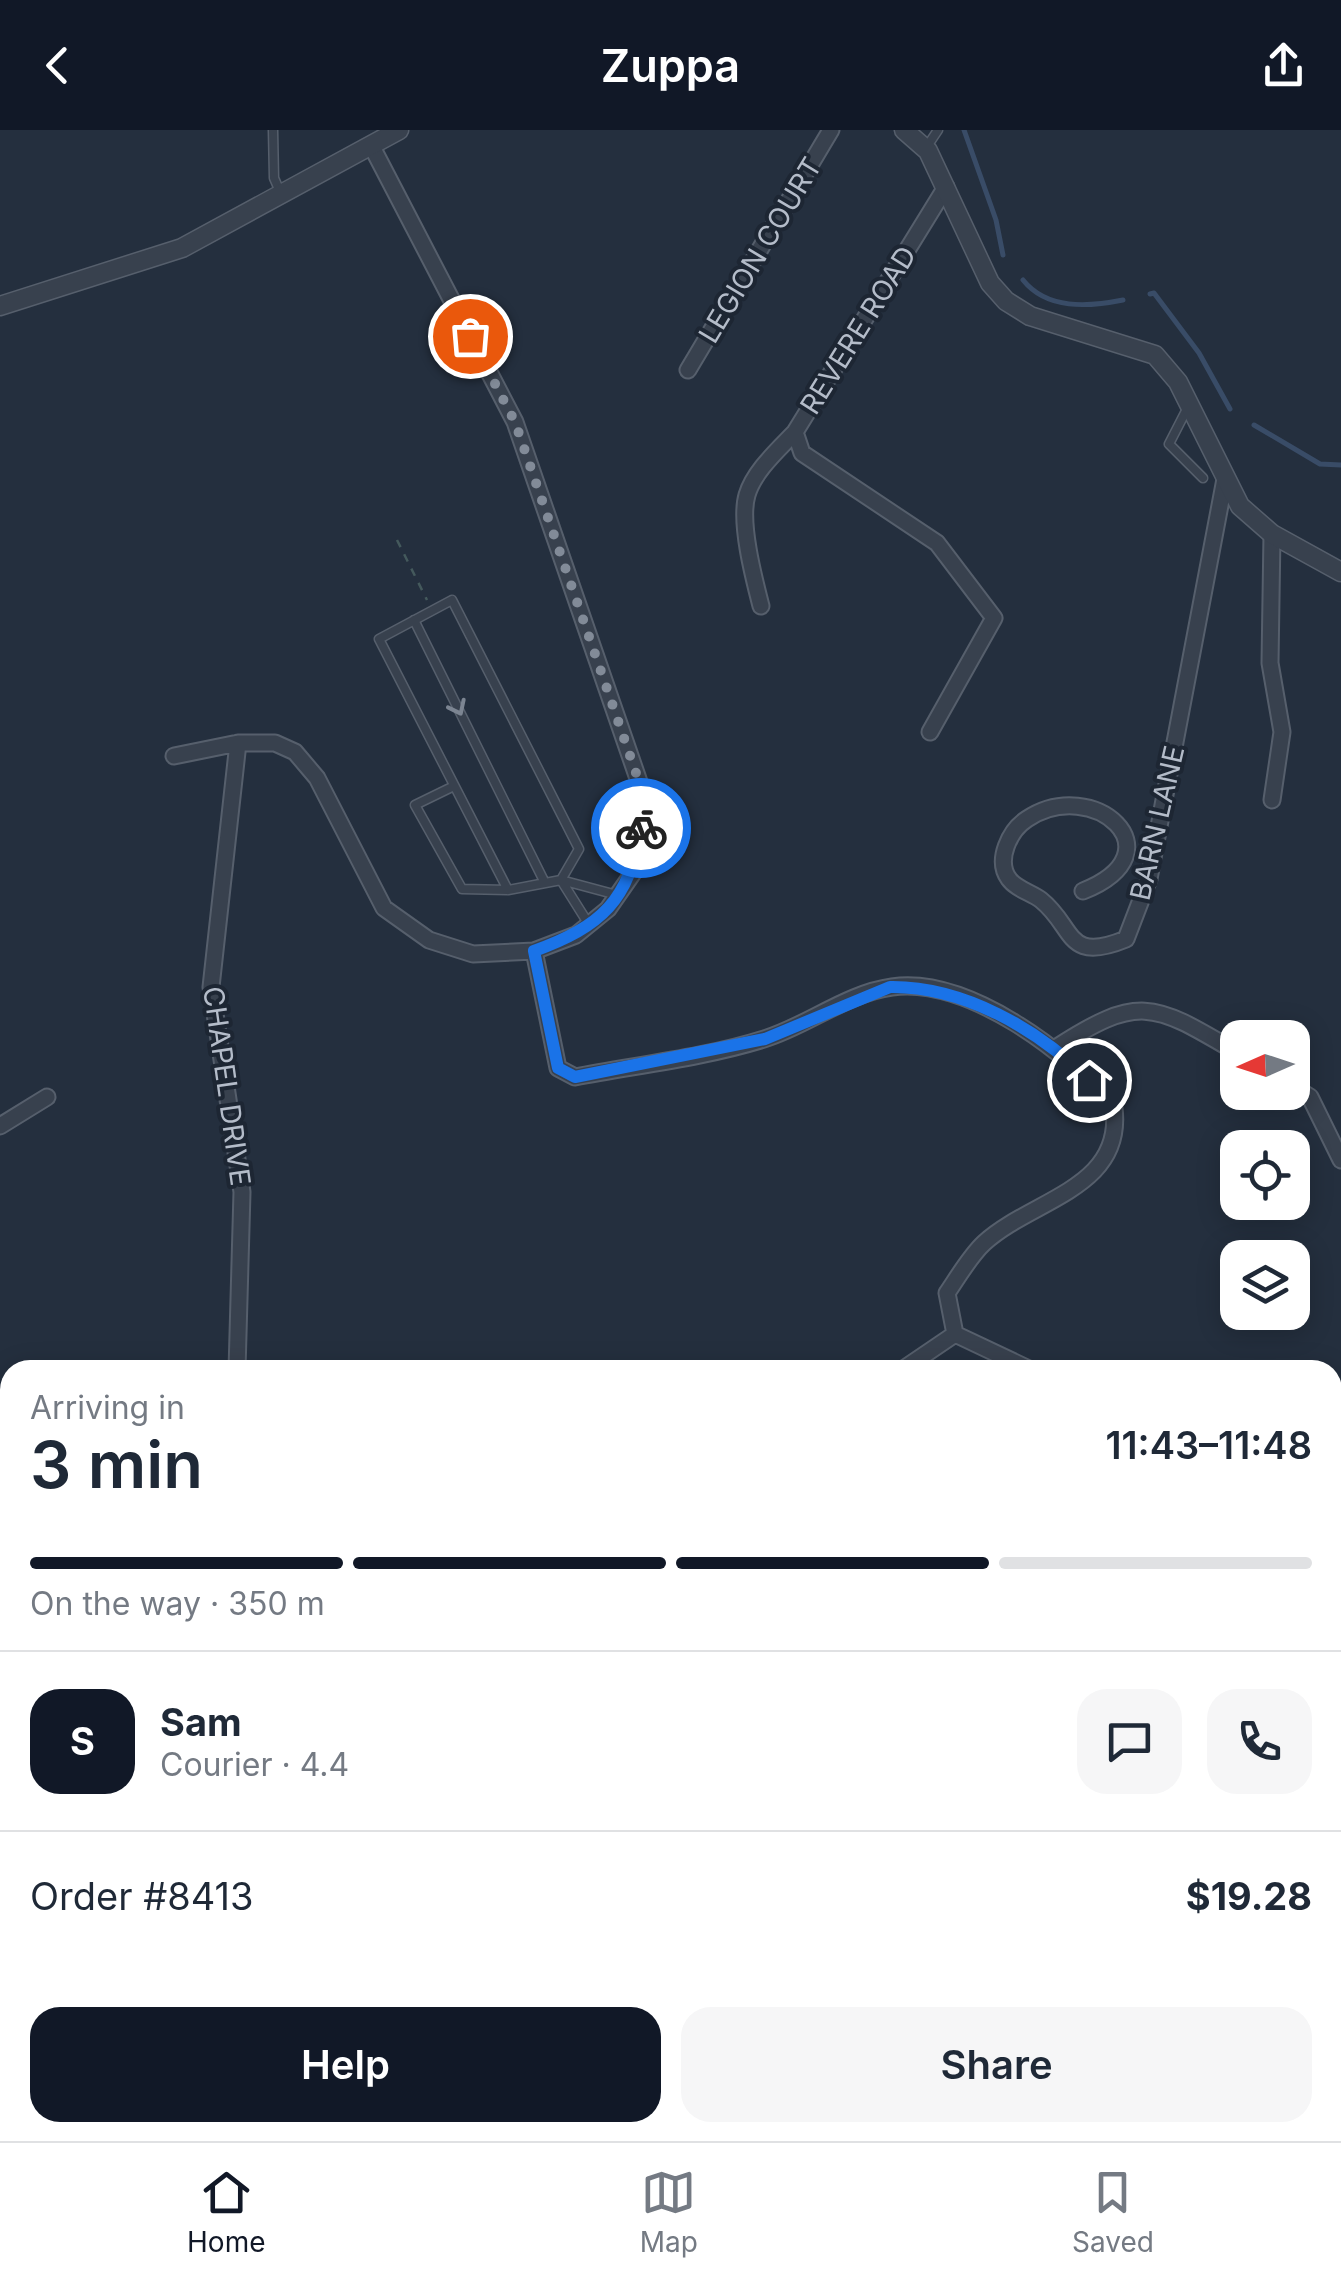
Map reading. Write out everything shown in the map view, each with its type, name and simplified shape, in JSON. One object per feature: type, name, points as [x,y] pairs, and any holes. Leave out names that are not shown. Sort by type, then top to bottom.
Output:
[{"type":"street","points":[[0,306],[152,260],[399,130]]},
{"type":"street","name":"LEGION COURT","points":[[688,370],[832,130]]},
{"type":"street","points":[[904,130],[926,148],[990,283],[1006,301],[1030,316],[1155,356],[1166,366],[1189,406],[1240,506],[1272,534],[1341,572]]},
{"type":"street","points":[[174,756],[238,743],[275,743],[295,752],[317,778],[384,908],[429,940],[473,954],[534,951],[576,935],[617,896],[634,873],[646,802],[515,422],[371,145]]},
{"type":"street","name":"REVERE ROAD","points":[[930,732],[994,618],[937,542],[802,454],[795,432],[946,187]]},
{"type":"street","points":[[760,606],[750,563],[746,497],[766,462],[795,432]]},
{"type":"street","name":"BARN LANE","points":[[1082,891],[1108,881],[1126,858],[1128,844],[1122,826],[1106,814],[1086,805],[1052,808],[1028,818],[1007,844],[1003,864],[1009,880],[1043,902],[1070,940],[1090,946],[1126,939],[1149,879],[1224,479]]},
{"type":"street","points":[[1272,534],[1270,663],[1282,732],[1272,800]]},
{"type":"street","name":"CHAPEL DRIVE","points":[[237,1360],[242,1192],[211,987],[238,743]]},
{"type":"street","points":[[534,951],[551,1049],[558,1068],[575,1077],[765,1039],[890,987],[941,992],[984,1006],[1054,1049],[1114,1108],[1114,1144],[1094,1172],[984,1243],[947,1293],[955,1334]]},
{"type":"street","points":[[1054,1049],[1093,1023],[1134,1007],[1174,1016],[1220,1043]]},
{"type":"street","points":[[0,1126],[47,1097]]},
{"type":"street","points":[[1310,1097],[1341,1160]]},
{"type":"street","points":[[917,1360],[955,1334]]},
{"type":"street","points":[[955,1334],[1010,1360]]},
{"type":"lane","points":[[272,130],[274,178],[281,194]]},
{"type":"lane","points":[[926,148],[938,130]]},
{"type":"lane","points":[[1189,406],[1169,444],[1203,478]]},
{"type":"lane","points":[[508,890],[379,639],[452,600],[579,849],[561,880]]},
{"type":"lane","points":[[414,620],[544,883]]},
{"type":"lane","points":[[454,786],[414,805],[462,889],[508,890],[561,880],[617,896]]},
{"type":"lane","points":[[561,880],[590,924]]},
{"type":"path","points":[[396,540],[432,611]]},
{"type":"waterway","points":[[964,130],[996,220],[1003,255]]},
{"type":"waterway","points":[[1023,280],[1044,297],[1069,304],[1123,300]]},
{"type":"waterway","points":[[1150,294],[1154,293],[1199,353],[1230,409]]},
{"type":"waterway","points":[[1254,425],[1320,464],[1341,465]]},
{"type":"way so far","points":[[470,336],[515,422],[646,802],[641,828]]},
{"type":"route","points":[[641,828],[634,873],[608,909],[576,935],[534,951],[551,1049],[558,1068],[575,1077],[765,1039],[858,998],[890,987],[911,986],[984,1006],[1054,1049],[1089,1080]]}]
